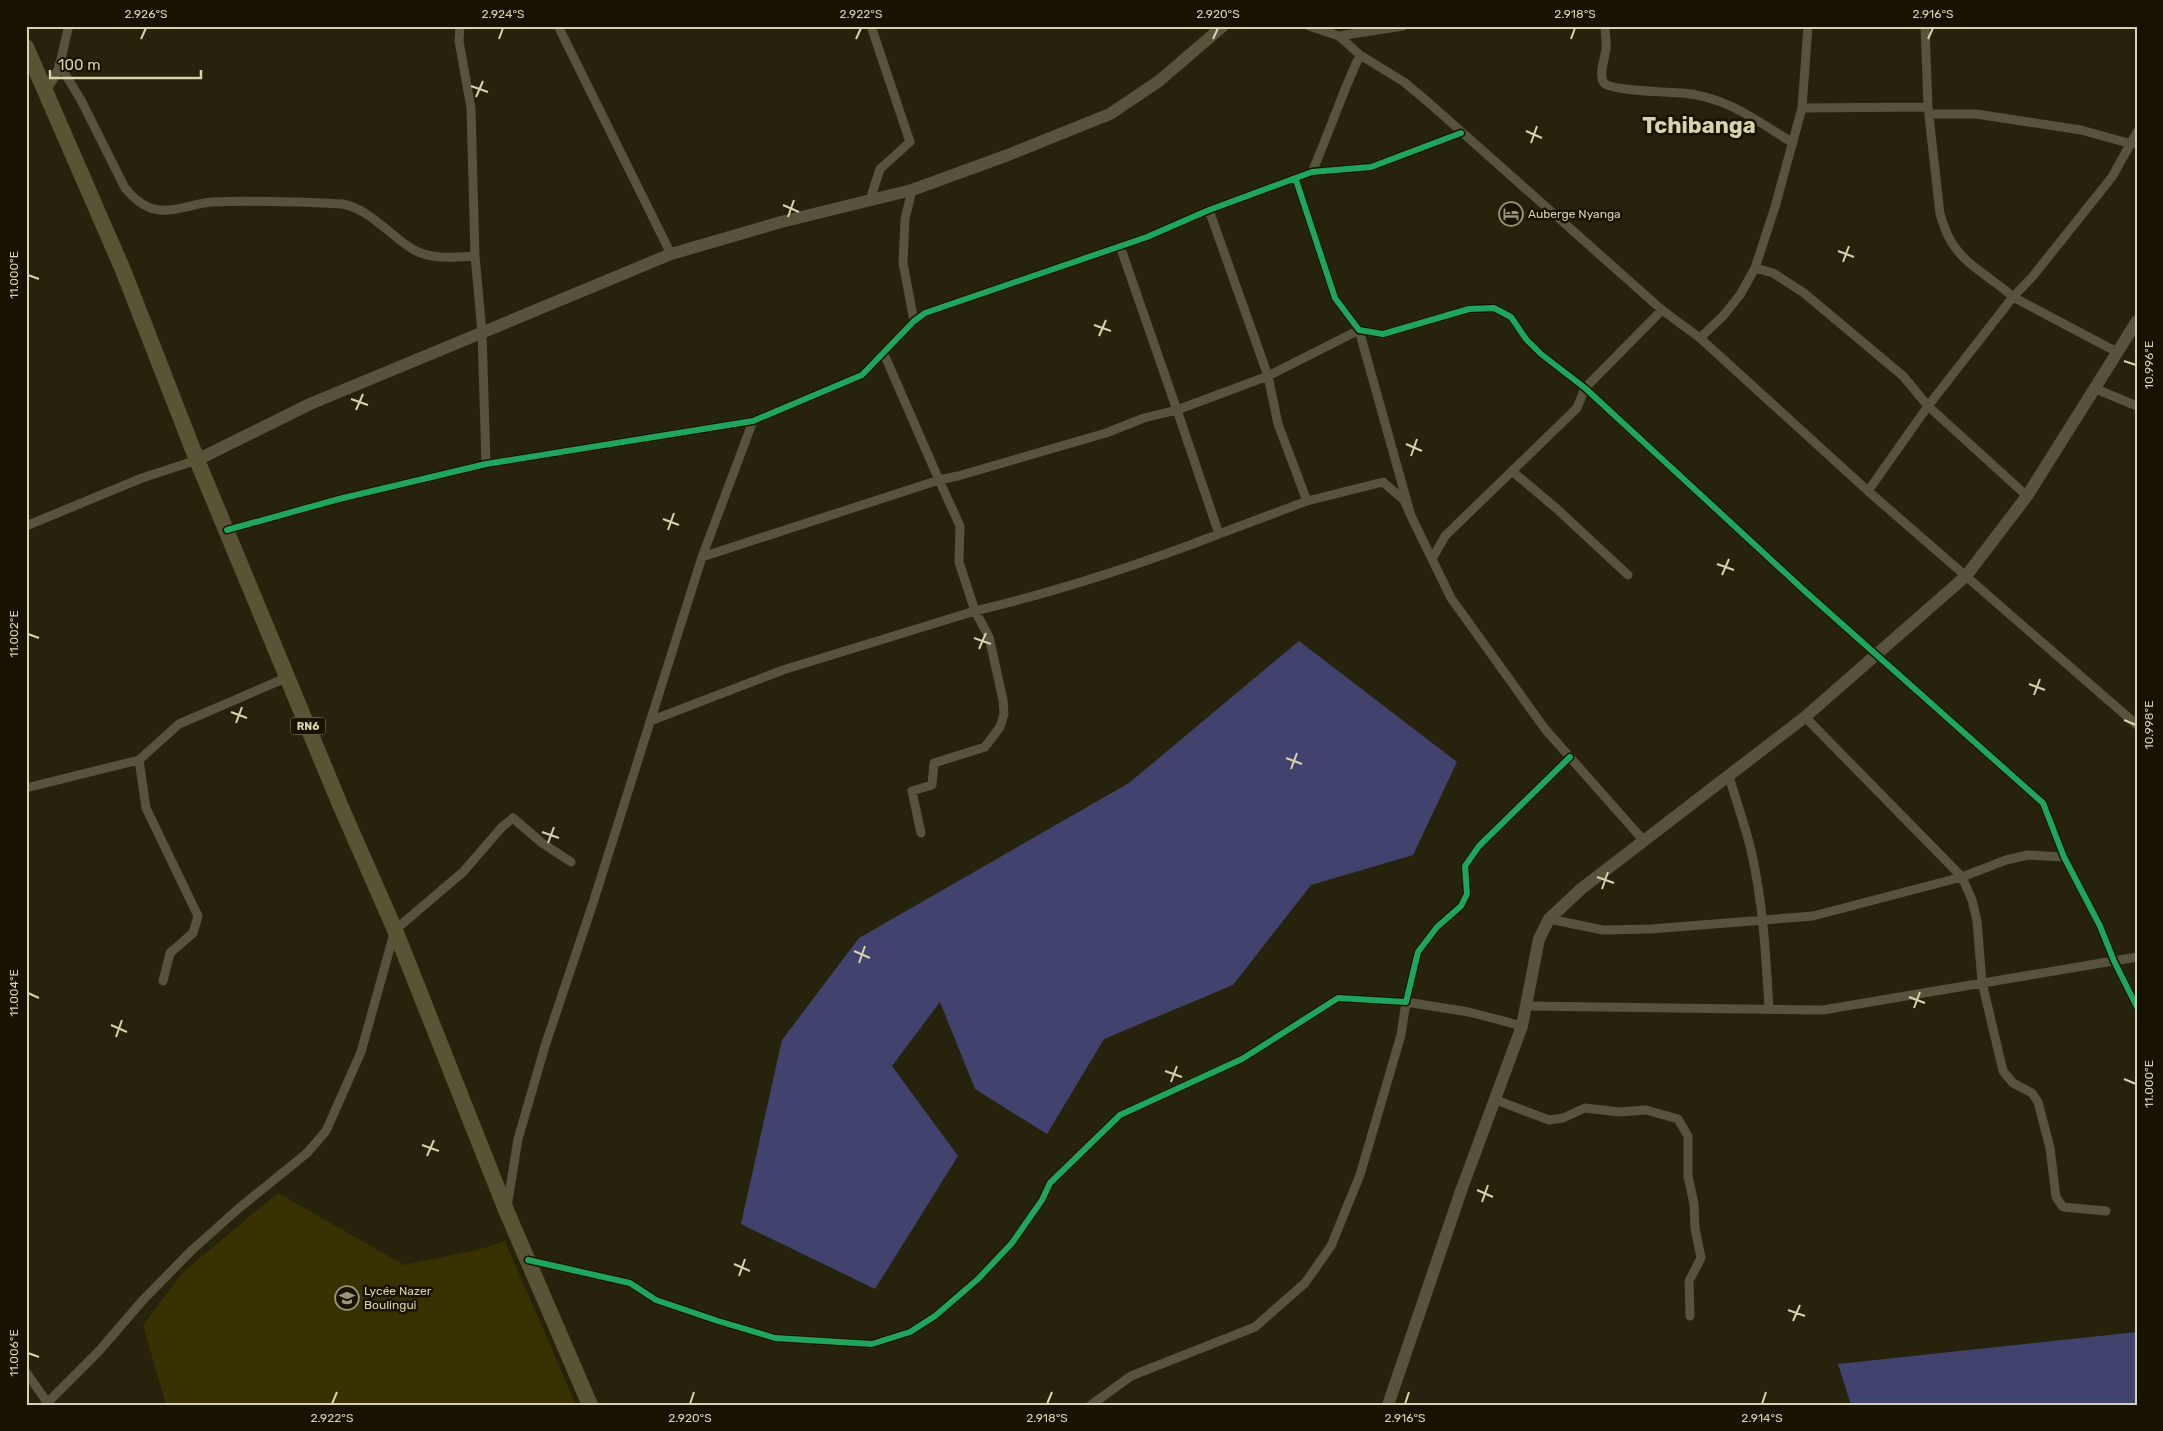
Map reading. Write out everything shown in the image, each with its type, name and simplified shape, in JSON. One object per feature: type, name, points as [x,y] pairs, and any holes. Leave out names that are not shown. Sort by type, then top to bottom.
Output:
[{"type":"highway","name":"RN6","points":[[26,47],[123,270],[197,460],[344,815],[395,930],[506,1210],[590,1405]]},
{"type":"main road","points":[[197,460],[310,404],[671,254],[912,190],[1008,155],[1110,114],[1159,80],[1224,26]]},
{"type":"main road","points":[[1388,1405],[1461,1191],[1522,1026],[1540,939],[1549,920],[1580,889],[1805,717],[1966,576],[2027,496],[2137,322]]},
{"type":"street","points":[[45,90],[53,83],[57,75],[69,26]]},
{"type":"street","points":[[460,26],[459,41],[471,108],[475,256],[482,332],[486,464]]},
{"type":"street","points":[[558,26],[671,254]]},
{"type":"street","points":[[870,200],[880,169],[910,142],[872,26]]},
{"type":"street","points":[[1309,26],[1339,36],[1360,55],[1404,82],[1662,310],[1700,338],[1868,491],[2137,725]]},
{"type":"street","points":[[1339,36],[1403,26]]},
{"type":"street","points":[[1604,26],[1606,48],[1602,78],[1604,83],[1626,89],[1702,95],[1737,108],[1793,143]]},
{"type":"street","points":[[1700,338],[1723,316],[1740,295],[1756,268],[1802,108],[1808,26]]},
{"type":"street","points":[[1924,26],[1929,111],[1940,214],[1952,243],[1964,257],[2013,296],[2117,352]]},
{"type":"street","points":[[1312,172],[1331,130],[1344,90],[1360,55]]},
{"type":"street","points":[[59,64],[81,100],[125,188],[142,204],[162,210],[202,203],[256,200],[342,204],[356,207],[415,251],[435,257],[475,256]]},
{"type":"street","points":[[1802,108],[1976,114],[2082,130],[2132,144]]},
{"type":"street","points":[[1868,491],[1928,406],[2013,296],[2033,276],[2112,177],[2137,132]]},
{"type":"street","points":[[227,530],[339,499],[486,464],[753,421],[862,375],[914,321],[925,313],[1147,237],[1209,210],[1296,180],[1312,172],[1371,168],[1461,133]]},
{"type":"street","points":[[1296,180],[1335,298],[1359,330],[1411,516]]},
{"type":"street","points":[[912,190],[905,219],[903,263],[914,321]]},
{"type":"street","points":[[1209,210],[1268,376],[1278,424],[1307,501]]},
{"type":"street","points":[[1120,246],[1219,534]]},
{"type":"street","points":[[1756,268],[1773,273],[1804,293],[1903,376],[1928,406],[2027,496]]},
{"type":"street","points":[[702,557],[939,480],[1106,432],[1144,418],[1177,410],[1268,376],[1359,330],[1382,334],[1469,309],[1494,308],[1511,317],[1526,339],[1536,349],[1585,388],[1876,656],[2043,803],[2064,857],[2100,926],[2114,961],[2137,1007]]},
{"type":"street","points":[[1432,559],[1445,536],[1577,408],[1585,388],[1662,310]]},
{"type":"street","points":[[884,354],[960,526],[959,562],[975,611],[989,637],[1003,700],[1004,714],[1000,727],[985,747],[934,763],[932,785],[912,791],[921,834]]},
{"type":"street","points":[[2096,389],[2137,406]]},
{"type":"street","points":[[506,1210],[518,1139],[545,1046],[593,903],[702,557],[753,421]]},
{"type":"street","points":[[26,526],[142,478],[197,460]]},
{"type":"street","points":[[1512,472],[1557,509],[1628,575]]},
{"type":"street","points":[[650,721],[783,670],[975,611],[1039,596],[1117,572],[1307,501],[1384,482],[1404,500],[1451,598],[1476,635],[1545,729],[1644,841]]},
{"type":"street","points":[[26,788],[139,760],[179,724],[288,677]]},
{"type":"street","points":[[1805,717],[1962,877],[1972,900],[1977,921],[1982,982],[2003,1071],[2013,1082],[2032,1094],[2038,1102],[2050,1148],[2056,1197],[2063,1207],[2106,1211]]},
{"type":"street","points":[[1091,1405],[1131,1376],[1255,1327],[1305,1283],[1331,1246],[1343,1221],[1360,1175],[1401,1035],[1406,1002],[1418,952],[1437,927],[1461,906],[1467,894],[1465,866],[1479,846],[1570,757]]},
{"type":"street","points":[[139,760],[146,808],[198,916],[193,933],[170,953],[164,981]]},
{"type":"street","points":[[1729,776],[1750,848],[1763,920],[1769,1009]]},
{"type":"street","points":[[26,1372],[48,1404],[100,1351],[143,1300],[192,1250],[238,1209],[307,1153],[326,1131],[361,1052],[395,930],[463,872],[502,827],[514,818],[542,843],[571,862]]},
{"type":"street","points":[[1549,920],[1603,930],[1650,929],[1813,916],[1962,877],[2006,860],[2028,855],[2064,857]]},
{"type":"street","points":[[1527,1006],[1823,1010],[2137,957]]},
{"type":"street","points":[[528,1260],[630,1283],[656,1300],[775,1338],[872,1344],[910,1332],[935,1316],[978,1279],[1012,1243],[1042,1200],[1050,1183],[1120,1115],[1242,1059],[1338,998],[1406,1002],[1452,1009],[1522,1026]]},
{"type":"street","points":[[1496,1100],[1549,1120],[1563,1118],[1585,1108],[1619,1112],[1646,1110],[1678,1119],[1688,1136],[1688,1176],[1694,1204],[1695,1228],[1701,1258],[1689,1281],[1690,1316]]},
{"type":"shaded area","points":[[1299,641],[1457,762],[1413,855],[1311,885],[1233,985],[1104,1039],[1047,1134],[975,1089],[940,1002],[892,1066],[958,1156],[875,1289],[741,1224],[782,1040],[859,938],[1129,783]]},
{"type":"shaded area","name":"Lycée Nazer Boulingui","points":[[278,1193],[404,1265],[481,1249],[505,1241],[576,1405],[166,1405],[143,1325],[184,1271]]},
{"type":"shaded area","points":[[2137,1332],[2137,1405],[1851,1405],[1838,1364]]},
{"type":"cycle path","points":[[227,530],[339,499],[486,464],[753,421],[862,375],[914,321],[925,313],[1147,237],[1209,210],[1312,172],[1371,167],[1461,133]]},
{"type":"cycle path","points":[[1296,180],[1335,298],[1359,330],[1383,334],[1469,309],[1494,308],[1511,317],[1526,339],[1541,354],[1585,388],[1807,593],[2043,803],[2064,857],[2100,926],[2114,961],[2137,1007]]},
{"type":"cycle path","points":[[528,1260],[630,1283],[656,1300],[775,1338],[872,1344],[910,1332],[935,1316],[978,1279],[1012,1243],[1042,1200],[1050,1183],[1120,1115],[1242,1059],[1338,998],[1406,1002],[1418,952],[1437,927],[1461,906],[1467,894],[1465,866],[1479,846],[1570,757]]},
{"type":"place","name":"Auberge Nyanga","points":[[1511,214]]},
{"type":"place","name":"Lycée Nazer Boulingui","points":[[347,1298]]},
{"type":"district","name":"Tchibanga","points":[[1699,125]]}]
